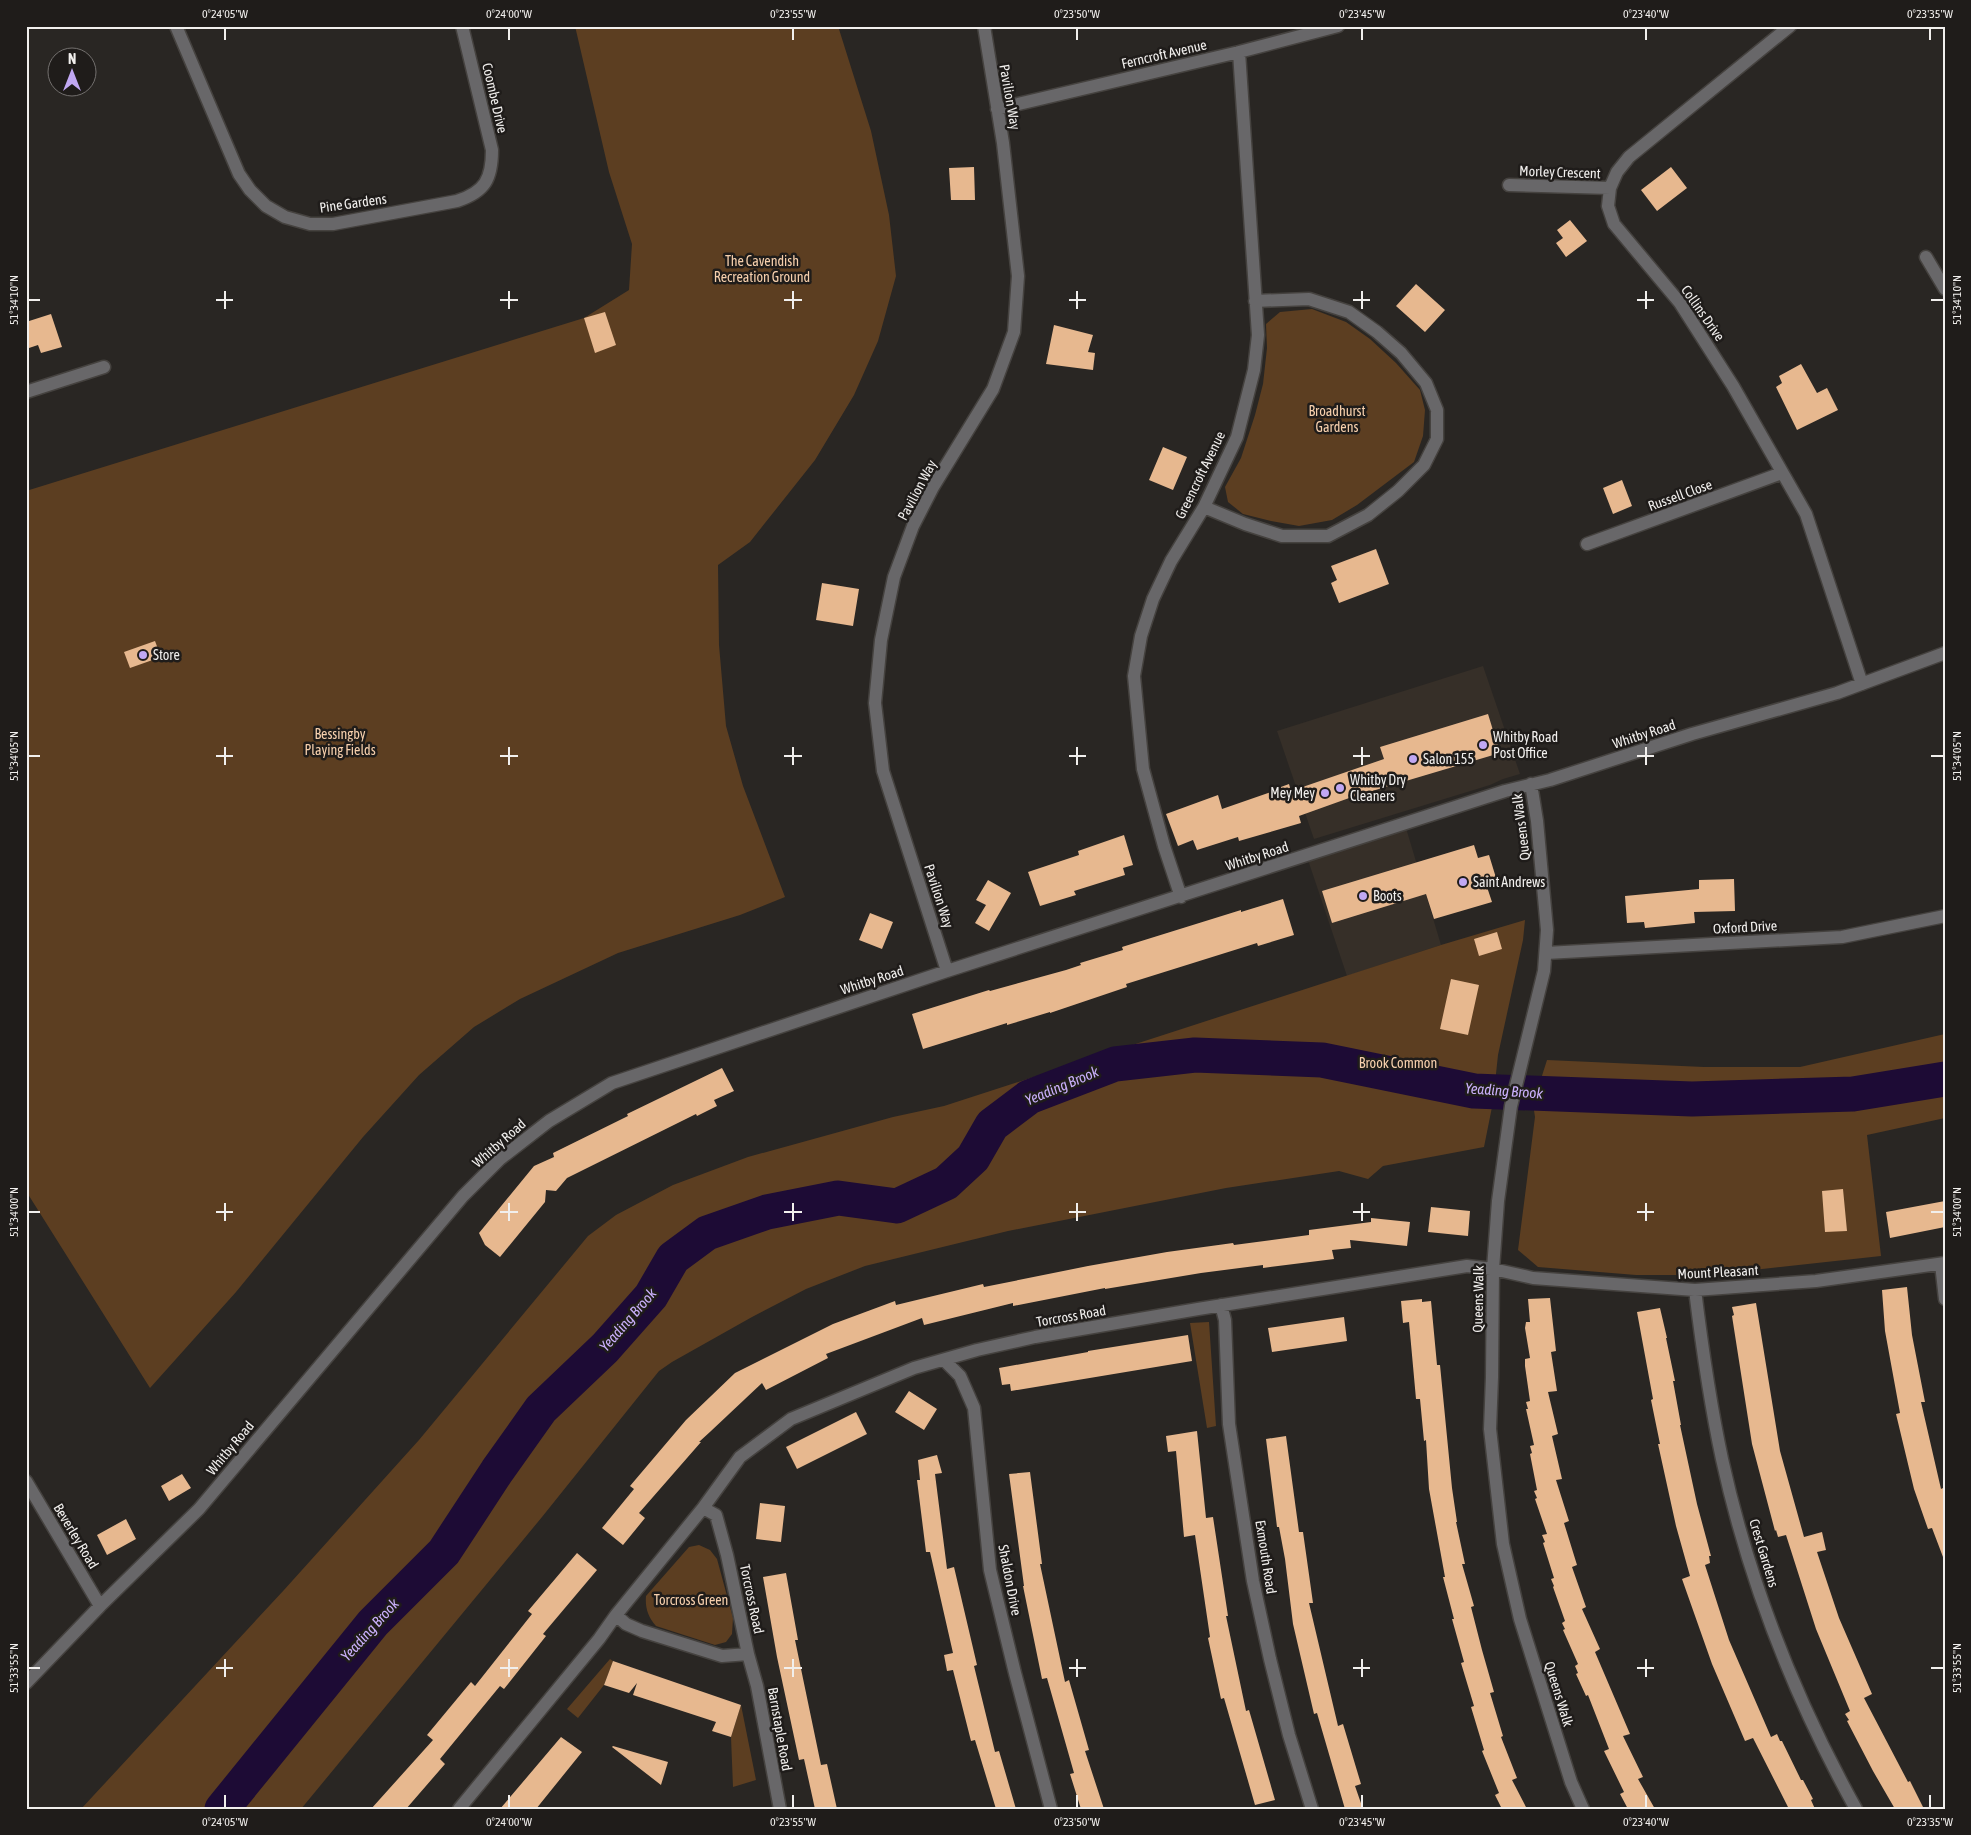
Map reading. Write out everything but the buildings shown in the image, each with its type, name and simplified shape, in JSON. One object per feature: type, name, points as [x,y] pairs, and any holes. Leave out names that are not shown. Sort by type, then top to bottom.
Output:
[{"type":"street","name":"Pine Gardens","points":[[176,26],[239,174],[250,190],[266,206],[285,217],[310,224],[333,224],[457,201],[471,196],[481,189],[489,177]]},
{"type":"street","name":"Coombe Drive","points":[[462,26],[492,150],[492,164],[489,177]]},
{"type":"street","name":"Pavilion Way","points":[[947,971],[883,771],[875,703],[881,640],[894,577],[913,526],[933,487],[993,389],[1014,332],[1018,276],[1003,143],[984,26]]},
{"type":"street","name":"Ferncroft Avenue","points":[[996,109],[1239,52],[1338,26]]},
{"type":"street","name":"Collins Drive","points":[[1790,26],[1629,157],[1617,172],[1610,188],[1608,206],[1614,224],[1680,303],[1733,386],[1806,514],[1862,684]]},
{"type":"street","name":"Greencroft Avenue","points":[[1181,897],[1164,846],[1143,769],[1134,676],[1141,636],[1153,599],[1171,561],[1204,507],[1237,437],[1254,370],[1258,336],[1239,52]]},
{"type":"street","name":"Morley Crescent","points":[[1509,185],[1610,188]]},
{"type":"street","points":[[1926,257],[1945,289]]},
{"type":"street","points":[[1204,507],[1244,524],[1282,536],[1328,536],[1368,515],[1398,491],[1424,466],[1438,439],[1437,410],[1426,383],[1402,353],[1377,332],[1349,312],[1309,299],[1255,301]]},
{"type":"street","points":[[26,392],[104,367]]},
{"type":"street","name":"Russell Close","points":[[1587,544],[1782,473]]},
{"type":"street","name":"Whitby Road","points":[[26,1683],[100,1606],[199,1509],[463,1196],[500,1159],[549,1121],[612,1083],[947,971],[1531,784],[1550,780],[1692,734],[1862,684],[1945,653]]},
{"type":"street","name":"Queens Walk","points":[[1531,784],[1547,930],[1546,953],[1544,972],[1511,1106],[1498,1201],[1492,1269],[1490,1428],[1503,1544],[1520,1619],[1570,1782],[1583,1809]]},
{"type":"street","name":"Oxford Drive","points":[[1546,953],[1842,937],[1945,916]]},
{"type":"street","points":[[1943,1263],[1945,1299]]},
{"type":"street","name":"Mount Pleasant","points":[[1492,1269],[1533,1278],[1695,1290],[1816,1281],[1943,1263]]},
{"type":"street","name":"Torcross Road","points":[[459,1809],[599,1639],[616,1615],[703,1508],[740,1457],[791,1419],[914,1368],[977,1350],[1035,1337],[1467,1266],[1492,1269]]},
{"type":"street","name":"Crest Gardens","points":[[1695,1290],[1706,1375],[1722,1459],[1754,1577],[1776,1640],[1803,1704],[1828,1758],[1856,1809]]},
{"type":"street","name":"Exmouth Road","points":[[1221,1305],[1225,1320],[1229,1424],[1253,1581],[1289,1735],[1312,1809]]},
{"type":"street","name":"Shaldon Drive","points":[[944,1360],[960,1376],[974,1408],[990,1570],[1014,1674],[1051,1809]]},
{"type":"street","name":"Beverley Road","points":[[26,1481],[100,1606]]},
{"type":"street","name":"Torcross Road","points":[[616,1615],[626,1624],[642,1631],[722,1656],[748,1654],[727,1555],[716,1515],[703,1508]]},
{"type":"street","name":"Barnstaple Road","points":[[748,1654],[757,1686],[780,1809]]},
{"type":"shaded area","points":[[1483,666],[1520,774],[1314,839],[1277,731]]},
{"type":"shaded area","points":[[1406,828],[1441,945],[1347,976],[1307,857]]},
{"type":"green space","name":"Bessingby Playing Fields","points":[[575,26],[838,26],[871,131],[889,215],[896,276],[878,341],[854,395],[815,460],[750,542],[718,565],[719,645],[726,726],[743,786],[785,897],[740,915],[618,953],[520,999],[474,1027],[419,1075],[363,1137],[236,1292],[150,1388],[26,1191],[26,491],[584,318],[629,290],[632,244],[609,172]]},
{"type":"green space","name":"Broadhurst Gardens","points":[[1312,309],[1346,322],[1370,339],[1396,363],[1420,390],[1425,410],[1423,436],[1414,462],[1357,505],[1332,520],[1299,526],[1243,514],[1228,502],[1225,487],[1241,458],[1263,384],[1267,348],[1266,324],[1280,312]]},
{"type":"green space","name":"Brook Common","points":[[1525,920],[1523,940],[1498,1055],[1493,1102],[1484,1147],[1383,1166],[1368,1179],[1339,1171],[1226,1188],[1008,1231],[865,1266],[806,1289],[752,1317],[659,1371],[542,1517],[301,1809],[81,1809],[284,1590],[419,1440],[588,1236],[616,1215],[673,1185],[748,1157],[893,1117],[944,1106],[1441,945]]},
{"type":"green space","points":[[1945,1034],[1945,1118],[1867,1135],[1881,1256],[1708,1275],[1636,1275],[1538,1267],[1518,1250],[1535,1117],[1533,1104],[1547,1060],[1704,1067],[1800,1067]]},
{"type":"green space","points":[[1209,1322],[1216,1426],[1207,1428],[1190,1323]]},
{"type":"green space","name":"Torcross Green","points":[[699,1545],[710,1550],[717,1559],[733,1618],[732,1634],[726,1642],[715,1645],[656,1626],[649,1616],[646,1604],[646,1596],[689,1547]]},
{"type":"green space","points":[[610,1659],[613,1661],[604,1685],[578,1718],[567,1709]]},
{"type":"green space","points":[[741,1705],[756,1780],[733,1787],[731,1737]]},
{"type":"waterway","name":"Yeading Brook","points":[[222,1809],[373,1623],[444,1552],[497,1471],[541,1409],[605,1348],[651,1296],[673,1258],[707,1233],[767,1212],[838,1198],[897,1206],[946,1183],[973,1158],[992,1125],[1029,1097],[1115,1064],[1195,1055],[1322,1060],[1474,1091],[1692,1099],[1853,1094],[1945,1079]]},
{"type":"place","name":"Store","points":[[143,655]]},
{"type":"place","name":"Whitby Road Post Office","points":[[1483,745]]},
{"type":"place","name":"Salon 155","points":[[1413,759]]},
{"type":"place","name":"Whitby Dry Cleaners","points":[[1340,788]]},
{"type":"place","name":"Mey Mey","points":[[1325,793]]},
{"type":"place","name":"Saint Andrews","points":[[1463,882]]},
{"type":"place","name":"Boots","points":[[1363,896]]},
{"type":"park label","name":"The Cavendish Recreation Ground","points":[[762,270]]}]
